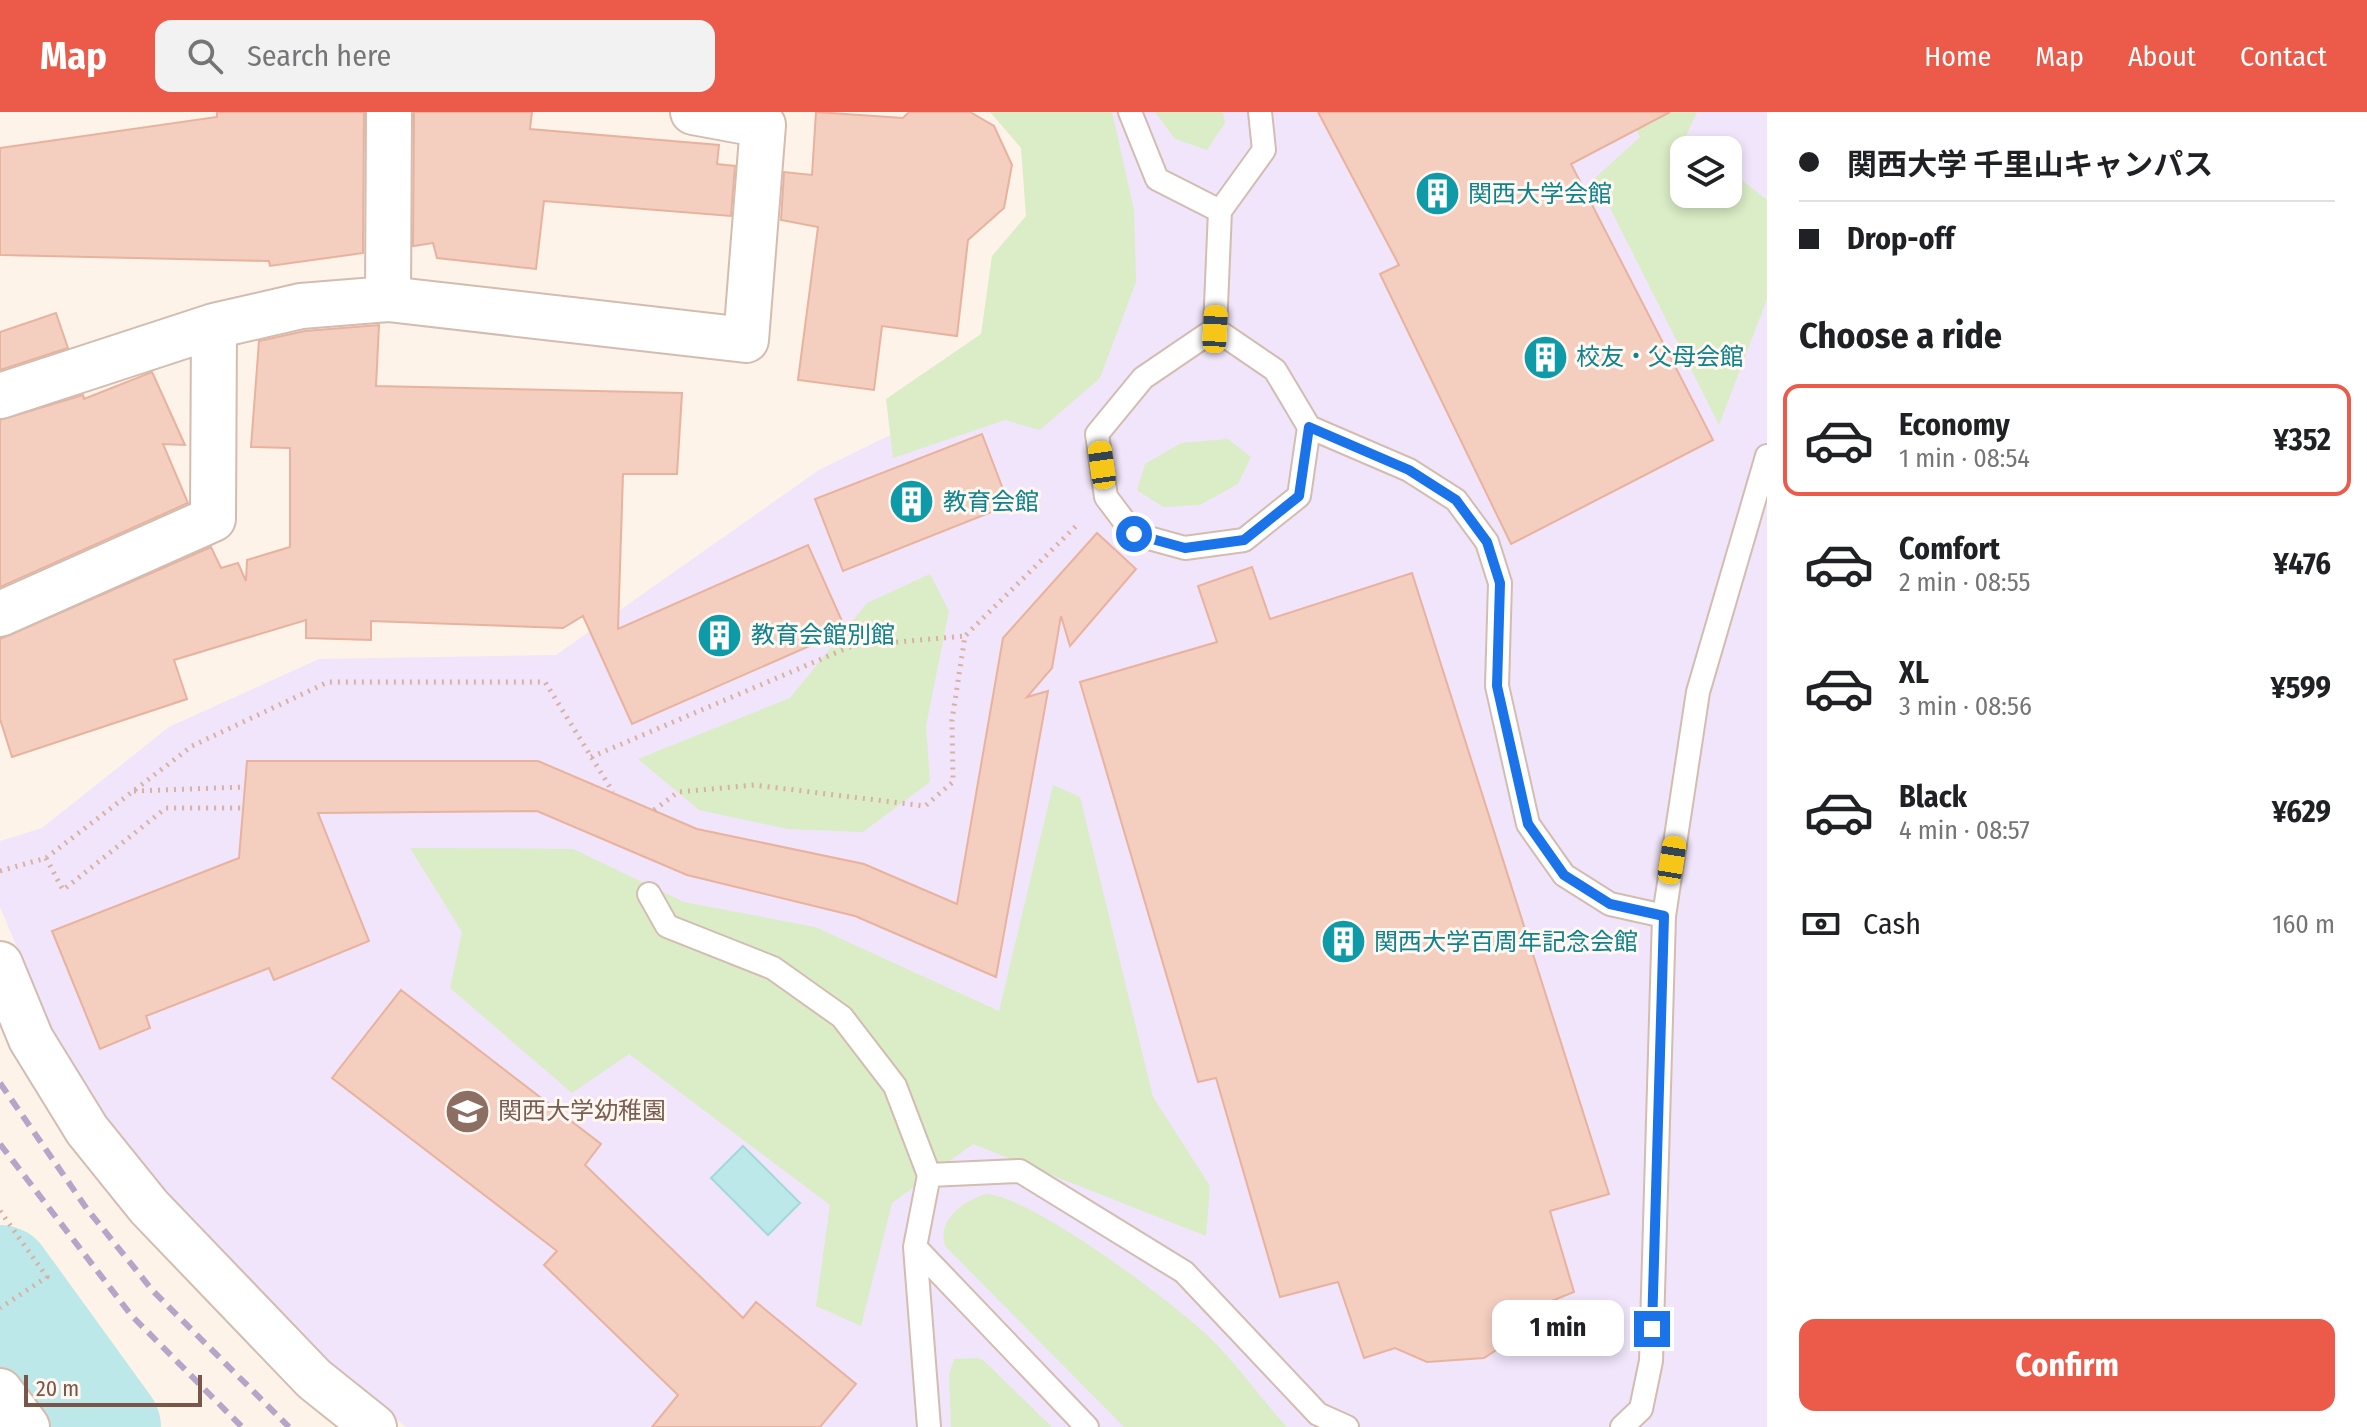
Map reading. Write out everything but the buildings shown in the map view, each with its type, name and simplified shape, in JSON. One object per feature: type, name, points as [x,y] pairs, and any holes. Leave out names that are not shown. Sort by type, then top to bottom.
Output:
[{"type":"street","points":[[388,299],[389,112]]},
{"type":"street","points":[[0,396],[214,326],[301,306],[388,299],[746,340],[763,125],[693,112]]},
{"type":"street","points":[[0,614],[213,519],[214,326]]},
{"type":"street","points":[[0,964],[31,1039],[87,1130],[149,1207],[314,1379],[374,1427]]},
{"type":"lane","points":[[1130,112],[1157,179],[1220,211]]},
{"type":"lane","points":[[1215,329],[1220,211],[1264,150],[1260,112]]},
{"type":"lane","points":[[1215,329],[1275,370],[1309,427],[1409,470],[1456,500],[1487,542],[1500,583],[1497,686],[1528,824],[1564,875],[1610,904],[1664,916]]},
{"type":"lane","points":[[1215,329],[1143,378],[1097,434],[1106,497],[1134,534],[1185,548],[1244,540],[1299,496],[1309,427]]},
{"type":"lane","points":[[1622,1427],[1641,1409],[1651,1361],[1664,916],[1698,692],[1767,456]]},
{"type":"lane","points":[[649,894],[667,926],[773,968],[842,1017],[895,1086],[929,1175],[915,1247],[929,1427]]},
{"type":"lane","points":[[929,1175],[1020,1171],[1184,1272],[1318,1414],[1347,1427]]},
{"type":"lane","points":[[915,1247],[1087,1427]]},
{"type":"path","points":[[654,810],[678,792],[754,785],[925,806],[953,782],[952,720],[965,636],[1106,497]]},
{"type":"path","points":[[591,757],[852,646],[965,636]]},
{"type":"path","points":[[0,871],[46,858],[192,746],[328,682],[545,682],[613,792]]},
{"type":"path","points":[[134,791],[245,787]]},
{"type":"path","points":[[46,858],[63,890],[166,808],[245,808]]},
{"type":"path","points":[[0,1211],[47,1277],[0,1308]]},
{"type":"shaded area","points":[[1095,112],[1767,112],[1767,1427],[406,1427],[324,1360],[166,1194],[107,1119],[52,1030],[0,907],[0,841],[42,828],[169,727],[319,659],[556,655],[819,470],[1002,380]]},
{"type":"green space","points":[[990,112],[1112,112],[1134,210],[1136,282],[1100,378],[1040,430],[1005,420],[893,458],[886,399],[981,334],[992,256],[1026,216],[1021,148]]},
{"type":"green space","points":[[1155,112],[1223,112],[1225,123],[1207,150],[1175,139]]},
{"type":"green space","points":[[1627,112],[1697,112],[1686,136],[1670,136],[1670,208],[1742,208],[1742,180],[1767,200],[1767,299],[1719,425],[1595,178],[1640,137]]},
{"type":"green space","points":[[1228,439],[1251,457],[1238,484],[1200,505],[1163,507],[1137,490],[1145,464],[1181,443]]},
{"type":"green space","points":[[930,574],[949,611],[926,726],[930,782],[863,832],[788,829],[699,810],[638,759],[790,698],[867,603]]},
{"type":"green space","points":[[1053,785],[1080,797],[1153,1097],[1210,1186],[1206,1236],[973,1144],[892,1203],[861,1326],[816,1306],[830,1205],[629,1054],[572,1093],[450,988],[462,932],[410,848],[573,849],[684,902],[815,927],[999,1011]]},
{"type":"green space","points":[[986,1194],[1007,1199],[1066,1230],[1188,1318],[1217,1345],[1287,1427],[1124,1427],[945,1246],[948,1220],[969,1201]]},
{"type":"green space","points":[[954,1359],[983,1360],[1052,1427],[951,1427],[949,1374]]},
{"type":"water","points":[[743,1146],[800,1203],[768,1235],[711,1178]]},
{"type":"waterway","points":[[0,1278],[108,1427]]},
{"type":"railway","points":[[0,1083],[87,1209],[153,1291],[289,1427]]},
{"type":"railway","points":[[0,1144],[131,1315],[242,1427]]},
{"type":"place","name":"関西大学会館","points":[[1437,194]]},
{"type":"place","name":"校友・父母会館","points":[[1545,357]]},
{"type":"place","name":"教育会館","points":[[912,502]]},
{"type":"place","name":"教育会館別館","points":[[720,635]]},
{"type":"place","name":"関西大学百周年記念会館","points":[[1343,942]]},
{"type":"place","name":"関西大学幼稚園","points":[[467,1111]]},
{"type":"route","points":[[1134,534],[1185,548],[1244,540],[1299,496],[1309,427],[1409,470],[1456,500],[1487,542],[1500,583],[1497,686],[1528,824],[1564,875],[1610,904],[1664,916],[1652,1329]]}]
